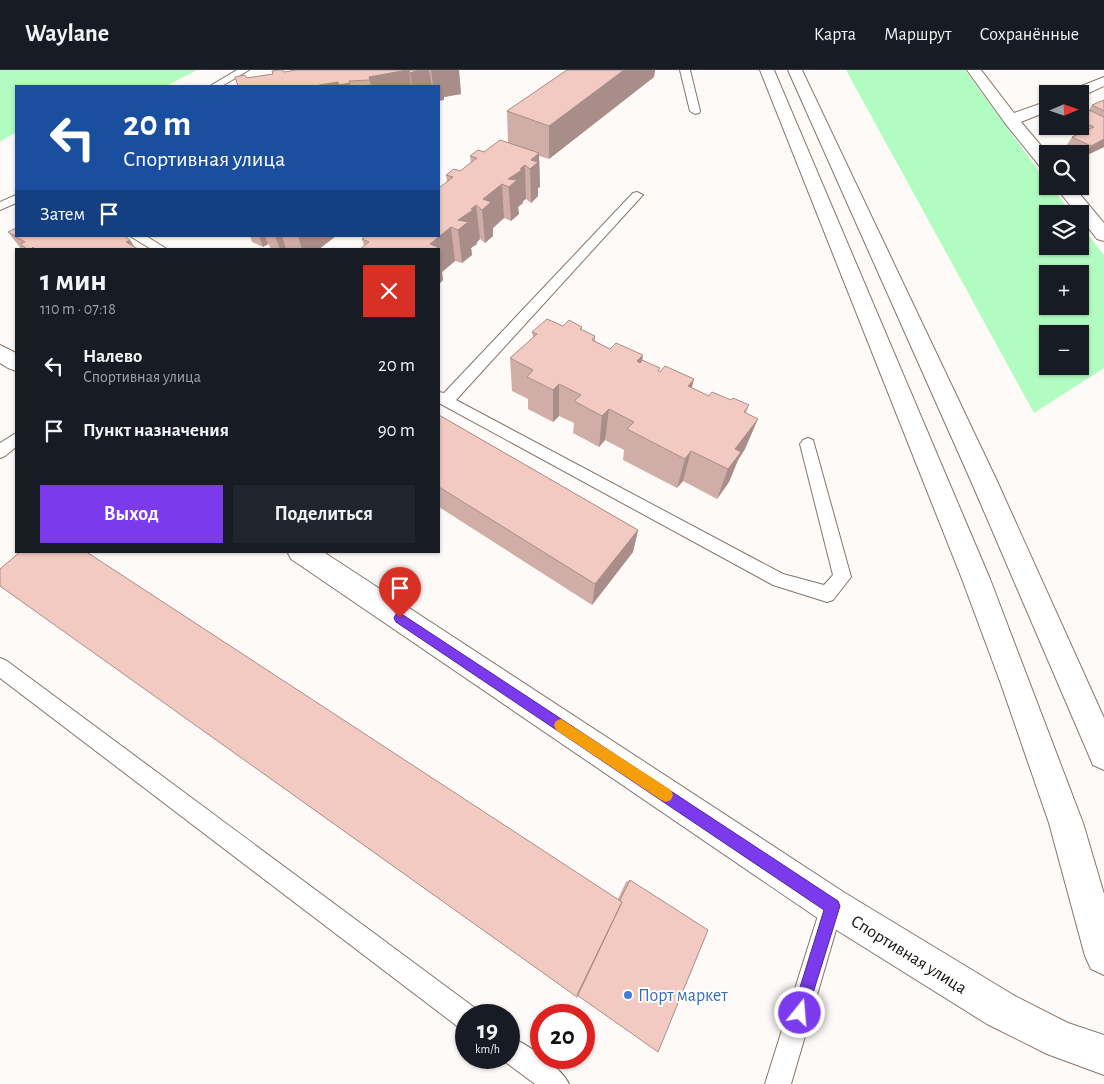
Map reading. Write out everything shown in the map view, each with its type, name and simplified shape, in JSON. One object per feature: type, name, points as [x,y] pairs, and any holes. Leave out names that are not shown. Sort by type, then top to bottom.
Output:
[{"type":"street","points":[[767,70],[996,632],[1066,823],[1104,956]]},
{"type":"street","points":[[795,70],[984,481],[1104,754]]},
{"type":"street","points":[[974,70],[1010,120],[1039,155]]},
{"type":"street","points":[[1089,88],[1104,81]]},
{"type":"street","points":[[1010,120],[1039,109]]},
{"type":"street","points":[[1071,195],[1104,235]]},
{"type":"street","points":[[0,352],[15,362]]},
{"type":"street","name":"Спортивная улица","points":[[303,553],[832,906],[1001,1010],[1061,1040],[1104,1055]]},
{"type":"lane","points":[[217,85],[244,70]]},
{"type":"lane","points":[[684,70],[695,111]]},
{"type":"lane","points":[[637,195],[442,399],[779,580],[827,594],[842,577],[808,444]]},
{"type":"lane","points":[[0,207],[15,199]]},
{"type":"lane","points":[[138,237],[159,248]]},
{"type":"lane","points":[[0,452],[15,440]]},
{"type":"lane","points":[[0,666],[455,1009]]},
{"type":"lane","points":[[778,1084],[832,906]]},
{"type":"lane","points":[[520,1057],[556,1084]]},
{"type":"green space","points":[[0,70],[197,70],[168,85],[15,85],[15,133],[0,142]]},
{"type":"green space","points":[[846,70],[965,70],[1039,171],[1039,195],[1058,195],[1065,205],[1039,205],[1039,255],[1089,255],[1089,236],[1104,255],[1104,368],[1034,413]]},
{"type":"building","points":[[407,70],[369,77],[370,80],[349,81],[350,83],[339,85],[338,82],[320,85],[238,85],[235,77],[245,75],[247,78],[273,74],[272,71]]},
{"type":"building","points":[[567,70],[624,70],[549,126],[507,111]]},
{"type":"building","points":[[1104,100],[1104,111],[1092,105]]},
{"type":"building","points":[[1089,110],[1104,117],[1104,139],[1091,146],[1072,137],[1089,135],[1089,129],[1094,127],[1089,125]]},
{"type":"building","points":[[500,140],[539,153],[531,160],[538,162],[530,169],[525,165],[520,169],[522,170],[508,179],[517,180],[509,187],[502,184],[483,199],[491,202],[482,210],[476,205],[471,209],[473,210],[458,220],[468,222],[458,230],[451,227],[440,236],[440,187],[453,177],[446,175],[454,169],[460,171],[477,158],[470,156],[478,150],[484,152]]},
{"type":"building","points":[[15,228],[15,236],[8,232]]},
{"type":"building","points":[[16,237],[126,237],[130,240],[126,242],[136,248],[26,248],[20,244],[25,242]]},
{"type":"building","points":[[364,237],[439,237],[430,244],[438,247],[436,248],[361,248],[369,242],[362,239]]},
{"type":"building","points":[[547,319],[563,326],[569,320],[582,327],[580,329],[595,336],[592,340],[610,349],[616,343],[643,355],[637,361],[640,363],[642,360],[660,368],[658,371],[660,372],[665,366],[694,379],[688,386],[709,396],[712,392],[749,405],[744,412],[758,419],[735,449],[741,452],[728,469],[691,451],[685,459],[627,429],[634,422],[609,409],[602,416],[574,401],[581,395],[559,384],[553,390],[527,377],[533,370],[510,358],[537,334],[532,332]]},
{"type":"building","points":[[440,416],[638,530],[595,584],[440,488]]},
{"type":"building","points":[[19,553],[88,553],[622,902],[577,997],[0,586],[0,569]]},
{"type":"building","points":[[630,880],[708,930],[658,1052],[595,1008],[595,1004],[590,1004],[577,995],[622,902],[620,900]]},
{"type":"slow traffic","points":[[561,725],[666,795]]},
{"type":"place","name":"Порт маркет","points":[[628,995]]},
{"type":"route","points":[[400,618],[832,906],[800,1013]]}]
